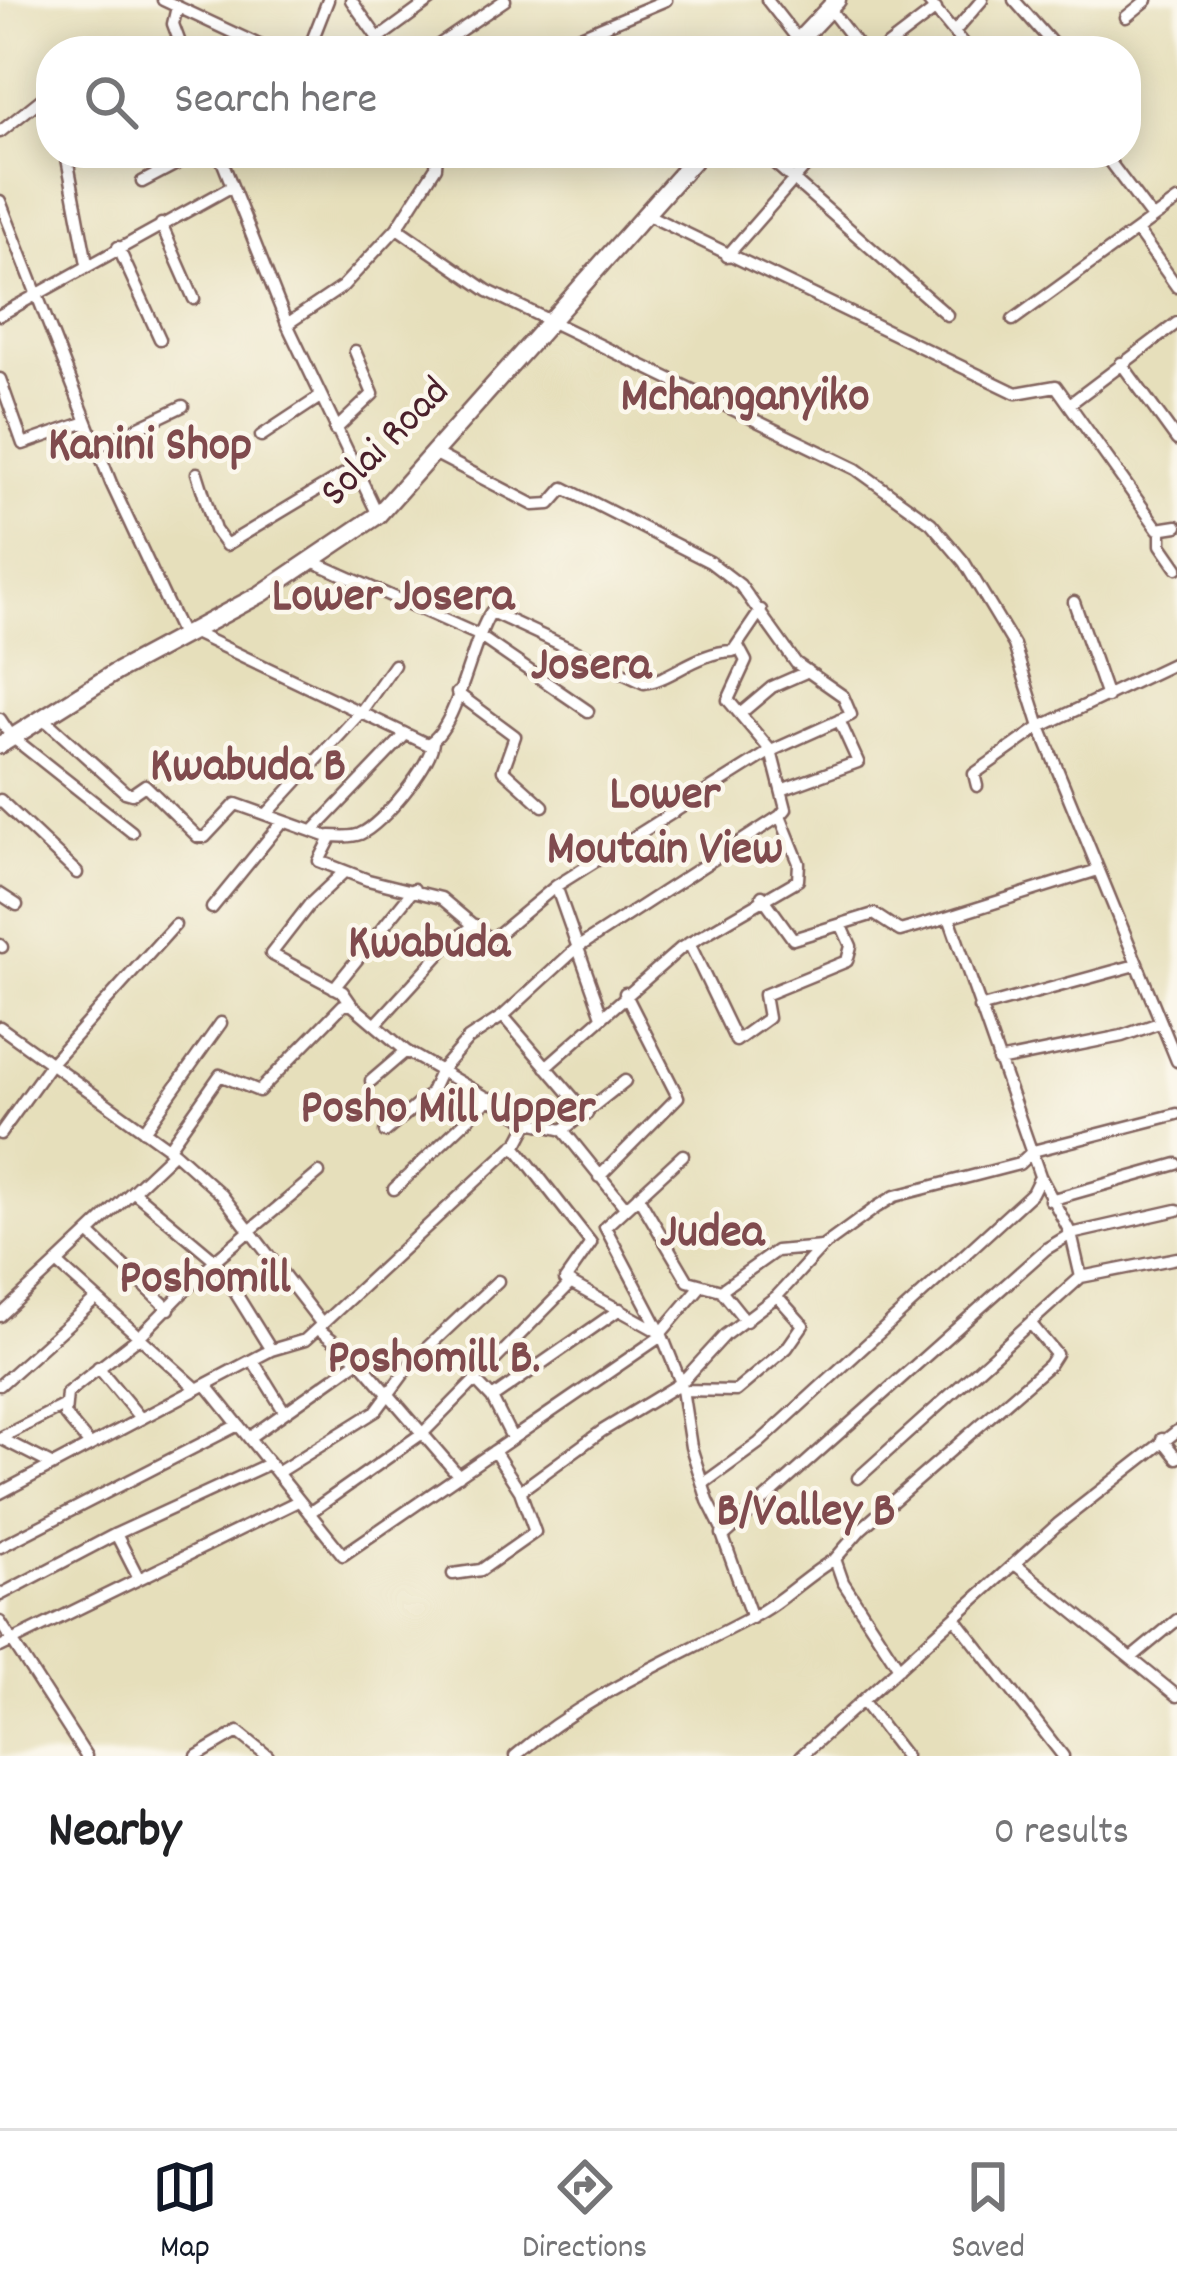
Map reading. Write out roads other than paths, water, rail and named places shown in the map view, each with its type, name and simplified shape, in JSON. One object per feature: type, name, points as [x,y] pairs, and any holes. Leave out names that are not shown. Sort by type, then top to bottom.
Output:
[{"type":"highway","points":[[803,36],[832,4]]},
{"type":"highway","name":"Solai Road","points":[[6,741],[314,562],[378,515],[650,216],[682,168]]},
{"type":"street","points":[[163,0],[240,36]]},
{"type":"street","points":[[313,36],[326,0]]},
{"type":"street","points":[[350,0],[377,36]]},
{"type":"street","points":[[382,36],[431,0]]},
{"type":"street","points":[[452,36],[505,0]]},
{"type":"street","points":[[591,36],[640,6],[665,0]]},
{"type":"street","points":[[767,0],[788,36]]},
{"type":"street","points":[[955,31],[982,0]]},
{"type":"street","points":[[1014,0],[1046,36]]},
{"type":"street","points":[[1126,17],[1147,0]]},
{"type":"street","points":[[832,4],[852,36]]},
{"type":"street","points":[[897,36],[931,4],[958,36]]},
{"type":"street","points":[[177,7],[173,24],[177,36]]},
{"type":"street","points":[[0,132],[36,103]]},
{"type":"street","points":[[69,168],[87,264]]},
{"type":"street","points":[[142,182],[169,168]]},
{"type":"street","points":[[224,168],[287,324],[378,515]]},
{"type":"street","points":[[287,324],[342,287],[397,228],[435,168]]},
{"type":"street","points":[[779,168],[947,315]]},
{"type":"street","points":[[728,256],[804,168]]},
{"type":"street","points":[[1114,168],[1152,218]]},
{"type":"street","points":[[0,315],[231,187]]},
{"type":"street","points":[[0,201],[172,624],[406,734],[433,742]]},
{"type":"street","points":[[1013,320],[1177,201]]},
{"type":"street","points":[[650,216],[1016,393],[1053,385],[1072,403],[1162,531],[1161,545],[1177,568]]},
{"type":"street","points":[[160,224],[194,298]]},
{"type":"street","points":[[397,228],[488,290],[856,469],[931,523],[964,562],[1006,631],[1040,727],[1177,1061]]},
{"type":"street","points":[[1138,232],[1177,286]]},
{"type":"street","points":[[118,247],[160,339]]},
{"type":"street","points":[[1072,403],[1177,323]]},
{"type":"street","points":[[335,430],[373,394],[355,351]]},
{"type":"street","points":[[1121,363],[1177,440]]},
{"type":"street","points":[[0,379],[23,445],[86,422]]},
{"type":"street","points":[[261,436],[320,397]]},
{"type":"street","points":[[97,447],[183,406]]},
{"type":"street","points":[[330,836],[316,859],[344,872],[457,905],[491,940],[502,936],[556,886],[771,751],[851,715],[849,704],[805,673],[760,610],[710,562],[565,488],[550,504],[534,505],[434,452]]},
{"type":"street","points":[[197,473],[226,544],[354,468]]},
{"type":"street","points":[[1162,531],[1177,526]]},
{"type":"street","points":[[314,562],[476,634],[588,711]]},
{"type":"street","points":[[1074,602],[1107,697]]},
{"type":"street","points":[[43,718],[125,792],[132,794],[145,785],[198,837],[206,837],[230,806],[330,836],[356,836],[409,788],[445,728],[476,634],[496,611],[644,683],[658,680],[674,666],[738,646],[760,610]]},
{"type":"street","points":[[385,1132],[430,1094],[441,1070],[468,1040],[503,1016],[577,948],[786,809],[771,751],[728,700],[746,661],[738,646]]},
{"type":"street","points":[[977,786],[974,774],[1040,727],[1177,662]]},
{"type":"street","points":[[267,814],[360,713],[394,665]]},
{"type":"street","points":[[740,714],[772,687],[805,673]]},
{"type":"street","points":[[457,693],[515,736],[502,770],[543,806]]},
{"type":"street","points":[[0,718],[6,741],[132,832]]},
{"type":"street","points":[[784,789],[859,762],[839,720]]},
{"type":"street","points":[[315,829],[406,734]]},
{"type":"street","points":[[0,800],[77,873]]},
{"type":"street","points":[[546,1066],[688,943],[762,896],[798,880],[799,863],[780,816]]},
{"type":"street","points":[[212,908],[283,821]]},
{"type":"street","points":[[762,896],[793,939],[874,914],[900,932],[1099,870]]},
{"type":"street","points":[[344,872],[308,905],[271,954],[334,988],[406,1052],[529,1123],[563,1130],[625,1208]]},
{"type":"street","points":[[556,886],[602,1016]]},
{"type":"street","points":[[334,988],[413,889]]},
{"type":"street","points":[[0,893],[16,905]]},
{"type":"street","points":[[950,917],[1040,1176],[1071,1234],[1081,1276]]},
{"type":"street","points":[[688,943],[736,1041],[768,1018],[764,995],[847,961],[851,946],[841,924]]},
{"type":"street","points":[[0,1134],[51,1063],[175,925]]},
{"type":"street","points":[[376,1024],[452,942],[475,925]]},
{"type":"street","points":[[979,1007],[1136,965]]},
{"type":"street","points":[[599,1178],[678,1097],[626,993]]},
{"type":"street","points":[[0,1316],[135,1193],[171,1150],[220,1076],[259,1091],[303,1043],[343,1006],[352,1004]]},
{"type":"street","points":[[503,1016],[587,1114]]},
{"type":"street","points":[[144,1131],[221,1023]]},
{"type":"street","points":[[998,1061],[1122,1036],[1160,1023]]},
{"type":"street","points":[[0,1027],[171,1150],[223,1196],[320,1326],[359,1360],[460,1476]]},
{"type":"street","points":[[371,1082],[406,1052]]},
{"type":"street","points":[[563,1130],[625,1081]]},
{"type":"street","points":[[394,1189],[490,1098]]},
{"type":"street","points":[[520,1491],[602,1431],[682,1387],[716,1344],[777,1296],[822,1247],[895,1196],[1019,1165],[1032,1155],[1099,1130],[1177,1114]]},
{"type":"street","points":[[0,1493],[254,1364],[271,1351],[291,1348],[514,1145],[529,1123]]},
{"type":"street","points":[[514,1145],[591,1243],[565,1276],[660,1335]]},
{"type":"street","points":[[683,1155],[607,1223],[606,1233],[682,1387],[691,1447],[752,1618]]},
{"type":"street","points":[[1050,1200],[1177,1163]]},
{"type":"street","points":[[0,1438],[63,1406],[68,1393],[169,1309],[214,1260],[254,1233],[319,1173]]},
{"type":"street","points":[[704,1484],[759,1443],[871,1341],[1032,1193],[1040,1176]]},
{"type":"street","points":[[135,1193],[214,1260],[271,1351]]},
{"type":"street","points":[[638,1196],[688,1281],[700,1287],[722,1290],[776,1251],[822,1247]]},
{"type":"street","points":[[722,1534],[733,1531],[1007,1282],[1071,1234],[1177,1210]]},
{"type":"street","points":[[90,1234],[169,1309]]},
{"type":"street","points":[[858,1478],[1081,1276],[1177,1258]]},
{"type":"street","points":[[58,1263],[202,1387],[250,1437],[266,1465],[344,1555],[660,1335],[700,1287]]},
{"type":"street","points":[[277,1473],[370,1416],[498,1281]]},
{"type":"street","points":[[309,1513],[424,1432],[571,1283]]},
{"type":"street","points":[[722,1290],[746,1321]]},
{"type":"street","points":[[682,1387],[736,1391],[787,1348],[802,1325],[777,1296]]},
{"type":"street","points":[[0,1385],[96,1299]]},
{"type":"street","points":[[492,1398],[620,1309]]},
{"type":"street","points":[[515,1756],[531,1751],[649,1666],[752,1618],[835,1558],[861,1529],[1049,1366],[1056,1354],[1031,1324]]},
{"type":"street","points":[[250,1437],[359,1360]]},
{"type":"street","points":[[254,1364],[284,1411]]},
{"type":"street","points":[[98,1367],[141,1419]]},
{"type":"street","points":[[475,1380],[492,1398],[512,1438]]},
{"type":"street","points":[[63,1406],[90,1445]]},
{"type":"street","points":[[0,1547],[236,1426]]},
{"type":"street","points":[[801,1756],[1016,1565],[1177,1431]]},
{"type":"street","points":[[0,1438],[51,1464]]},
{"type":"street","points":[[1162,1439],[1177,1458]]},
{"type":"street","points":[[453,1574],[482,1570],[535,1532],[520,1491],[494,1451]]},
{"type":"street","points":[[0,1595],[116,1534],[266,1465]]},
{"type":"street","points":[[5,1643],[296,1502]]},
{"type":"street","points":[[116,1534],[138,1577]]},
{"type":"street","points":[[835,1558],[843,1582],[899,1668]]},
{"type":"street","points":[[1016,1565],[1177,1696]]},
{"type":"street","points":[[956,1618],[1063,1756]]},
{"type":"street","points":[[1131,1658],[1177,1620]]},
{"type":"street","points":[[0,1622],[5,1643],[86,1756]]},
{"type":"street","points":[[864,1702],[905,1756]]},
{"type":"street","points":[[197,1756],[238,1732],[268,1756]]},
{"type":"district","name":"Mchanganyiko","points":[[745,399]]},
{"type":"district","name":"Kanini Shop","points":[[150,448]]},
{"type":"district","name":"Lower Josera","points":[[393,599]]},
{"type":"district","name":"Josera","points":[[591,668]]},
{"type":"district","name":"Kwabuda B","points":[[248,769]]},
{"type":"district","name":"Lower Moutain View","points":[[665,824]]},
{"type":"district","name":"Kwabuda","points":[[429,946]]},
{"type":"district","name":"Posho Mill Upper","points":[[448,1111]]},
{"type":"district","name":"Judea","points":[[712,1235]]},
{"type":"district","name":"Poshomill","points":[[205,1281]]},
{"type":"district","name":"Poshomill B.","points":[[434,1361]]},
{"type":"district","name":"B/Valley B","points":[[806,1514]]}]
